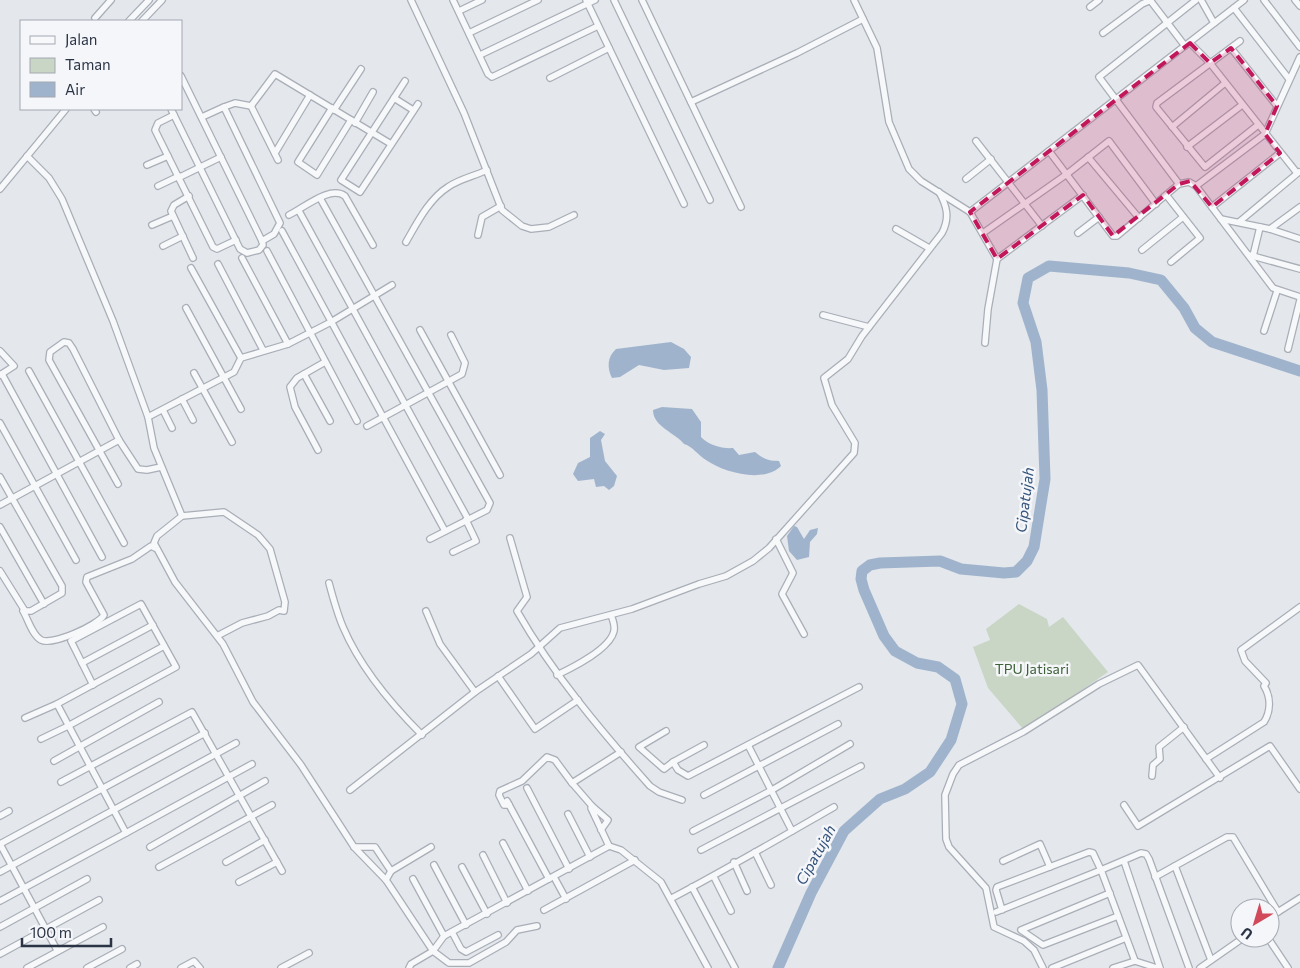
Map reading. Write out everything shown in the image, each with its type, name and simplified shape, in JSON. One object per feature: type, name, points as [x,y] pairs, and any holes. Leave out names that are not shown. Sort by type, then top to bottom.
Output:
[{"type":"street","points":[[95,18],[111,0]]},
{"type":"street","points":[[130,20],[149,0]]},
{"type":"street","points":[[143,20],[162,0]]},
{"type":"street","points":[[411,0],[464,114],[502,210],[517,223],[531,229],[549,228],[574,215]]},
{"type":"street","points":[[453,0],[488,74],[492,77],[598,26]]},
{"type":"street","points":[[459,11],[482,0]]},
{"type":"street","points":[[469,33],[538,0]]},
{"type":"street","points":[[480,55],[587,2],[595,0]]},
{"type":"street","points":[[614,0],[710,200]]},
{"type":"street","points":[[642,0],[741,207]]},
{"type":"street","points":[[854,0],[877,48],[885,105],[894,137],[912,173],[970,212],[997,259],[990,292],[985,343]]},
{"type":"street","points":[[1090,7],[1099,0]]},
{"type":"street","points":[[1103,33],[1143,2],[1151,0],[1166,23],[1187,45],[1210,62],[1280,153],[1298,172],[1239,222]]},
{"type":"street","points":[[1179,184],[1114,101],[1099,79],[1099,75],[1196,0]]},
{"type":"street","points":[[1201,0],[1214,23]]},
{"type":"street","points":[[970,212],[1187,45],[1236,4],[1244,0]]},
{"type":"street","points":[[1264,0],[1300,47]]},
{"type":"street","points":[[1295,0],[1300,6]]},
{"type":"street","points":[[587,2],[684,204]]},
{"type":"street","points":[[1236,4],[1288,79]]},
{"type":"street","points":[[691,102],[797,53],[863,19]]},
{"type":"street","points":[[1240,41],[1156,104],[1187,147],[1206,167],[1258,125]]},
{"type":"street","points":[[550,78],[609,48]]},
{"type":"street","points":[[1231,48],[1277,106]]},
{"type":"street","points":[[1196,186],[1265,134],[1288,79],[1300,57]]},
{"type":"street","points":[[361,69],[298,162],[317,175],[373,92]]},
{"type":"street","points":[[251,106],[276,74],[391,144]]},
{"type":"street","points":[[182,78],[262,241],[263,245],[259,250],[247,253],[240,249],[236,240],[200,167],[172,112],[158,122],[154,128],[213,247],[217,249],[236,240]]},
{"type":"street","points":[[405,81],[341,180],[360,192],[418,104]]},
{"type":"street","points":[[1172,127],[1225,83]]},
{"type":"street","points":[[275,154],[310,95]]},
{"type":"street","points":[[394,98],[414,110]]},
{"type":"street","points":[[202,117],[235,103],[251,106]]},
{"type":"street","points":[[1187,147],[1242,105]]},
{"type":"street","points":[[251,106],[278,160]]},
{"type":"street","points":[[224,107],[280,223],[274,234],[262,241]]},
{"type":"street","points":[[0,189],[65,110]]},
{"type":"street","points":[[976,141],[1042,226]]},
{"type":"street","points":[[983,233],[1067,174],[1108,142],[1112,142],[1156,204]]},
{"type":"street","points":[[1049,151],[1114,236],[1167,196],[1179,184],[1189,182],[1196,186],[1277,291],[1300,298],[1288,348]]},
{"type":"street","points":[[1212,207],[1280,153]]},
{"type":"street","points":[[27,156],[49,178],[62,199],[113,321],[148,418],[160,467],[182,516]]},
{"type":"street","points":[[147,165],[168,156]]},
{"type":"street","points":[[158,186],[221,157]]},
{"type":"street","points":[[1088,157],[1139,218]]},
{"type":"street","points":[[966,179],[991,159]]},
{"type":"street","points":[[406,242],[423,213],[442,192],[454,184],[487,170]]},
{"type":"street","points":[[289,215],[334,192],[344,194],[373,245]]},
{"type":"street","points":[[350,790],[475,692],[538,648],[560,628],[611,615],[734,573],[759,557],[854,453],[855,443],[832,405],[824,378],[848,359],[868,327],[942,233],[947,222],[946,205],[939,192]]},
{"type":"street","points":[[997,259],[1083,195]]},
{"type":"street","points":[[189,196],[172,207],[173,216],[193,258]]},
{"type":"street","points":[[1167,196],[1200,238],[1171,262]]},
{"type":"street","points":[[320,198],[490,503],[487,510],[430,539]]},
{"type":"street","points":[[478,235],[482,217],[501,206]]},
{"type":"street","points":[[1270,229],[1300,207]]},
{"type":"street","points":[[298,211],[467,520],[476,540],[453,552]]},
{"type":"street","points":[[152,225],[173,216]]},
{"type":"street","points":[[1078,233],[1099,217]]},
{"type":"street","points":[[1142,250],[1183,217]]},
{"type":"street","points":[[1221,219],[1270,229],[1300,239]]},
{"type":"street","points":[[1251,256],[1260,227]]},
{"type":"street","points":[[896,229],[929,248]]},
{"type":"street","points":[[282,231],[445,531]]},
{"type":"street","points":[[163,246],[183,236]]},
{"type":"street","points":[[267,251],[309,333],[358,421]]},
{"type":"street","points":[[1251,256],[1300,270]]},
{"type":"street","points":[[242,258],[288,344]]},
{"type":"street","points":[[218,264],[263,350]]},
{"type":"street","points":[[191,268],[241,358]]},
{"type":"street","points":[[148,418],[202,387],[234,372],[241,358],[288,344],[331,322],[392,285]]},
{"type":"street","points":[[1264,331],[1277,291]]},
{"type":"street","points":[[186,308],[241,409]]},
{"type":"street","points":[[823,315],[868,327]]},
{"type":"street","points":[[420,330],[500,474]]},
{"type":"street","points":[[367,426],[462,374],[465,369],[463,358],[451,335]]},
{"type":"street","points":[[118,484],[48,360],[50,352],[62,343],[70,345],[119,440],[138,469],[147,470],[160,467]]},
{"type":"street","points":[[0,351],[14,366],[1,374],[102,557]]},
{"type":"street","points":[[318,450],[291,398],[292,384],[304,374],[325,362]]},
{"type":"street","points":[[29,371],[124,543]]},
{"type":"street","points":[[194,373],[232,442]]},
{"type":"street","points":[[304,374],[330,421]]},
{"type":"street","points":[[182,400],[193,420]]},
{"type":"street","points":[[163,410],[172,428]]},
{"type":"street","points":[[0,423],[76,560]]},
{"type":"street","points":[[0,505],[119,440]]},
{"type":"street","points":[[0,477],[62,586],[60,595],[29,612],[23,611]]},
{"type":"street","points":[[217,636],[242,623],[268,616],[279,610],[284,611],[285,602],[273,557],[268,545],[258,535],[224,512],[182,516],[156,537],[154,542],[155,548],[182,593],[217,636],[253,702],[301,765],[354,847],[386,880],[432,951],[449,964],[470,963],[506,942],[517,930],[537,926]]},
{"type":"street","points":[[0,527],[44,604]]},
{"type":"street","points":[[510,538],[527,597],[517,611],[538,648],[578,700],[654,789],[682,800]]},
{"type":"street","points":[[776,539],[793,572],[782,594],[804,634]]},
{"type":"street","points":[[0,571],[37,637],[44,642],[52,642],[83,629],[101,619],[104,615],[86,582],[87,577],[132,559],[151,546],[155,548]]},
{"type":"street","points":[[329,583],[342,625],[366,667],[399,711],[422,735]]},
{"type":"street","points":[[41,739],[176,667],[141,604],[72,641],[93,685]]},
{"type":"street","points":[[1206,759],[1264,722],[1269,700],[1269,694],[1264,686],[1266,683],[1245,661],[1241,650],[1300,607]]},
{"type":"street","points":[[426,610],[440,644],[475,692]]},
{"type":"street","points":[[557,674],[591,656],[611,638],[614,631],[611,615]]},
{"type":"street","points":[[82,663],[153,625]]},
{"type":"street","points":[[25,718],[57,704],[164,646]]},
{"type":"street","points":[[1044,968],[1034,950],[1024,941],[994,928],[986,888],[947,843],[945,795],[956,769],[969,758],[1023,732],[1099,684],[1137,665],[1220,778]]},
{"type":"street","points":[[498,676],[535,729],[578,700]]},
{"type":"street","points":[[674,762],[678,770],[688,776],[859,687]]},
{"type":"street","points":[[54,762],[159,702]]},
{"type":"street","points":[[57,704],[126,833]]},
{"type":"street","points":[[61,782],[91,768],[191,712],[195,714],[282,871]]},
{"type":"street","points":[[704,795],[838,724]]},
{"type":"street","points":[[1152,776],[1152,765],[1160,758],[1158,747],[1184,727]]},
{"type":"street","points":[[666,731],[639,747],[664,769],[704,745]]},
{"type":"street","points":[[57,950],[47,928],[0,844],[205,733]]},
{"type":"street","points":[[0,872],[236,743]]},
{"type":"street","points":[[693,831],[772,790],[850,744]]},
{"type":"street","points":[[748,745],[782,808],[792,831]]},
{"type":"street","points":[[1124,805],[1138,826],[1270,746],[1300,789]]},
{"type":"street","points":[[572,783],[621,752]]},
{"type":"street","points":[[566,899],[551,878],[508,803],[504,805],[499,795],[500,791],[522,781],[547,758],[555,760],[592,806],[608,820],[602,830]]},
{"type":"street","points":[[0,901],[228,775],[252,764]]},
{"type":"street","points":[[701,850],[861,766]]},
{"type":"street","points":[[150,847],[265,781]]},
{"type":"street","points":[[527,788],[569,869]]},
{"type":"street","points":[[159,867],[272,805]]},
{"type":"street","points":[[592,806],[591,808],[609,846]]},
{"type":"street","points":[[672,898],[714,877],[734,862],[834,807]]},
{"type":"street","points":[[0,816],[8,811]]},
{"type":"street","points":[[568,814],[590,857]]},
{"type":"street","points":[[1155,877],[1232,836],[1270,898]]},
{"type":"street","points":[[226,862],[265,840]]},
{"type":"street","points":[[503,843],[528,891]]},
{"type":"street","points":[[1003,862],[1040,844],[1050,867]]},
{"type":"street","points":[[409,968],[410,964],[432,951],[444,936],[609,846],[618,847],[661,882],[672,898],[708,968]]},
{"type":"street","points":[[354,847],[376,847],[391,870]]},
{"type":"street","points":[[386,880],[391,870],[431,847]]},
{"type":"street","points":[[755,852],[771,885]]},
{"type":"street","points":[[1135,961],[1101,870],[1091,852],[997,887],[999,911],[1101,870],[1124,861],[1141,853],[1146,854],[1190,968]]},
{"type":"street","points":[[483,855],[507,903]]},
{"type":"street","points":[[544,910],[635,860]]},
{"type":"street","points":[[1124,861],[1158,968]]},
{"type":"street","points":[[238,882],[277,862]]},
{"type":"street","points":[[734,862],[748,891]]},
{"type":"street","points":[[434,865],[466,925]]},
{"type":"street","points":[[1175,866],[1211,960]]},
{"type":"street","points":[[462,867],[487,914]]},
{"type":"street","points":[[714,877],[731,911]]},
{"type":"street","points":[[413,879],[444,936]]},
{"type":"street","points":[[0,928],[87,880]]},
{"type":"street","points":[[692,887],[736,968]]},
{"type":"street","points":[[1110,893],[1021,930],[1043,945],[1118,916]]},
{"type":"street","points":[[1280,911],[1300,898]]},
{"type":"street","points":[[0,954],[99,900]]},
{"type":"street","points":[[27,968],[57,950],[103,927]]},
{"type":"street","points":[[452,932],[461,949],[466,952],[498,935]]},
{"type":"street","points":[[1052,968],[1126,938]]},
{"type":"street","points":[[1200,968],[1230,947]]},
{"type":"street","points":[[1275,948],[1288,968]]},
{"type":"street","points":[[87,968],[122,949]]},
{"type":"street","points":[[280,968],[309,953]]},
{"type":"street","points":[[181,968],[194,961],[200,968]]},
{"type":"street","points":[[1113,968],[1135,961],[1158,968]]},
{"type":"street","points":[[130,968],[137,964]]},
{"type":"highlighted area","points":[[1190,43],[1210,63],[1231,48],[1277,106],[1265,134],[1280,153],[1212,207],[1190,181],[1179,184],[1113,236],[1083,195],[997,259],[970,212]]},
{"type":"green space","name":"TPU Jatisari","points":[[1019,604],[1047,619],[1049,627],[1063,617],[1108,672],[1024,730],[988,688],[973,647],[990,640],[986,629]]},
{"type":"water","points":[[671,342],[684,349],[691,357],[689,368],[664,370],[639,365],[620,377],[612,378],[609,363],[616,349]]},
{"type":"water","points":[[662,407],[692,409],[701,422],[701,437],[708,442],[720,447],[733,448],[739,455],[755,452],[771,461],[779,461],[781,466],[764,474],[754,475],[722,469],[684,444],[657,421],[653,410]]},
{"type":"water","points":[[600,431],[605,434],[601,440],[605,461],[617,476],[614,486],[609,490],[604,486],[596,487],[594,479],[578,481],[573,474],[578,463],[590,457],[590,438]]},
{"type":"water","points":[[794,526],[797,527],[804,539],[810,530],[818,528],[817,534],[810,542],[809,557],[797,560],[789,551],[787,536]]},
{"type":"waterway","name":"Cipatujah","points":[[778,968],[811,893],[844,831],[880,799],[905,789],[930,772],[951,740],[962,704],[955,679],[938,667],[917,663],[895,651],[884,636],[864,590],[861,579],[862,571],[870,565],[880,563],[940,561],[961,569],[1004,573],[1016,572],[1027,561],[1034,547],[1045,479],[1042,390],[1036,342],[1023,303],[1028,278],[1049,266],[1129,273],[1161,280],[1184,308],[1195,328],[1212,342],[1300,371]]}]
